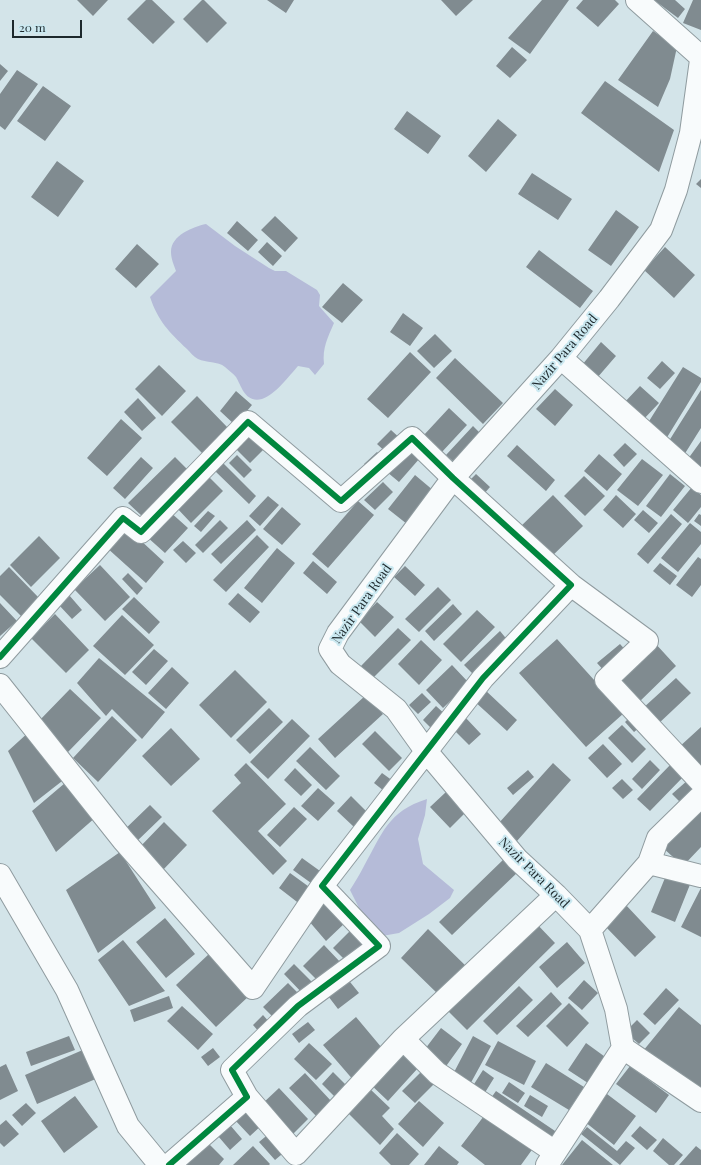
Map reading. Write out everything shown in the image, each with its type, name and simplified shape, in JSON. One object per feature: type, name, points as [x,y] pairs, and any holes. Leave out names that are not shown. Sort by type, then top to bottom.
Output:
[{"type":"street","points":[[637,0],[701,57]]},
{"type":"street","name":"Nazir Para Road","points":[[623,1048],[616,1009],[590,930],[556,895],[517,859],[426,751],[396,709],[340,664],[330,649],[338,633],[453,478],[561,358],[661,230],[676,190],[691,133],[701,60]]},
{"type":"street","points":[[561,358],[701,482]]},
{"type":"street","points":[[0,656],[123,518],[141,532],[248,422],[341,501],[412,438],[453,478],[571,585],[647,641],[606,680],[701,782]]},
{"type":"street","points":[[0,685],[123,840],[253,988],[322,886],[483,678],[571,585]]},
{"type":"street","points":[[590,930],[649,863],[658,838],[701,796]]},
{"type":"street","points":[[649,863],[701,876]]},
{"type":"street","points":[[0,875],[67,990],[128,1126],[160,1165]]},
{"type":"street","points":[[322,886],[379,946],[298,1006],[232,1070],[247,1097],[296,1154],[403,1039],[556,895]]},
{"type":"street","points":[[403,1039],[437,1074],[551,1158],[623,1048],[701,1100]]},
{"type":"street","points":[[169,1165],[247,1097]]},
{"type":"water","points":[[206,224],[235,246],[269,268],[275,271],[286,271],[317,290],[320,295],[319,306],[334,323],[325,348],[324,364],[315,375],[309,368],[298,366],[282,385],[272,394],[262,399],[252,399],[245,393],[232,373],[222,365],[197,358],[160,320],[150,297],[176,271],[172,260],[172,246],[179,236],[195,227]]},
{"type":"water","points":[[427,799],[425,815],[418,839],[423,864],[454,890],[450,898],[429,914],[399,933],[382,936],[363,916],[350,890],[388,825],[403,810]]},
{"type":"building","points":[[77,0],[108,0],[93,16]]},
{"type":"building","points":[[146,0],[152,0],[175,22],[153,44],[127,19]]},
{"type":"building","points":[[202,0],[204,0],[227,23],[207,43],[183,19]]},
{"type":"building","points":[[267,0],[294,0],[286,13]]},
{"type":"building","points":[[441,0],[473,0],[456,16]]},
{"type":"building","points":[[542,0],[569,0],[530,54],[508,38]]},
{"type":"building","points":[[583,0],[615,0],[619,4],[598,27],[576,8]]},
{"type":"building","points":[[654,0],[675,0],[685,9],[678,18]]},
{"type":"building","points":[[693,0],[701,0],[701,30],[683,23]]},
{"type":"building","points":[[653,31],[677,47],[670,79],[658,107],[618,80]]},
{"type":"building","points":[[512,47],[527,60],[510,78],[496,66]]},
{"type":"building","points":[[0,64],[8,71],[0,81]]},
{"type":"building","points":[[17,70],[38,84],[5,130],[0,126],[0,94]]},
{"type":"building","points":[[605,81],[674,130],[659,172],[581,113]]},
{"type":"building","points":[[43,86],[71,106],[45,141],[17,121]]},
{"type":"building","points":[[407,111],[441,136],[428,154],[394,129]]},
{"type":"building","points":[[498,119],[517,135],[486,172],[468,156]]},
{"type":"building","points":[[57,161],[84,181],[58,217],[31,197]]},
{"type":"building","points":[[532,173],[572,199],[558,220],[518,194]]},
{"type":"building","points":[[701,179],[701,188],[696,184]]},
{"type":"building","points":[[616,210],[639,227],[611,266],[588,250]]},
{"type":"building","points":[[275,216],[298,238],[285,252],[261,230]]},
{"type":"building","points":[[237,221],[258,240],[248,251],[227,233]]},
{"type":"building","points":[[267,242],[282,256],[273,266],[258,252]]},
{"type":"building","points":[[137,244],[159,264],[136,288],[115,269]]},
{"type":"building","points":[[665,247],[695,275],[674,298],[644,270]]},
{"type":"building","points":[[539,250],[593,291],[580,308],[526,267]]},
{"type":"building","points":[[343,283],[363,300],[342,323],[322,307]]},
{"type":"building","points":[[403,313],[423,328],[410,346],[390,332]]},
{"type":"building","points":[[435,334],[452,351],[434,368],[417,351]]},
{"type":"building","points":[[601,342],[616,356],[597,378],[582,365]]},
{"type":"building","points":[[410,352],[431,372],[388,418],[367,399]]},
{"type":"building","points":[[455,358],[503,403],[483,424],[436,378]]},
{"type":"building","points":[[662,361],[675,373],[660,389],[647,378]]},
{"type":"building","points":[[159,365],[186,391],[162,416],[135,389]]},
{"type":"building","points":[[683,367],[701,378],[701,382],[666,439],[646,426]]},
{"type":"building","points":[[640,386],[659,403],[642,421],[623,404]]},
{"type":"building","points":[[555,389],[573,405],[555,426],[536,409]]},
{"type":"building","points":[[701,390],[701,428],[684,455],[667,444]]},
{"type":"building","points":[[236,391],[252,405],[235,425],[220,411]]},
{"type":"building","points":[[197,396],[229,429],[204,455],[171,422]]},
{"type":"building","points":[[138,398],[156,418],[142,431],[124,412]]},
{"type":"building","points":[[449,408],[467,425],[441,453],[423,436]]},
{"type":"building","points":[[121,419],[142,438],[107,476],[87,458]]},
{"type":"building","points":[[473,426],[482,435],[455,463],[446,455]]},
{"type":"building","points":[[391,430],[403,441],[390,456],[377,444]]},
{"type":"building","points":[[248,431],[265,448],[250,463],[233,446]]},
{"type":"building","points":[[701,441],[701,469],[685,463]]},
{"type":"building","points":[[625,443],[637,454],[624,467],[613,455]]},
{"type":"building","points":[[517,445],[555,480],[546,491],[507,456]]},
{"type":"building","points":[[408,448],[420,458],[399,482],[387,472]]},
{"type":"building","points":[[377,452],[384,459],[371,472],[364,464]]},
{"type":"building","points":[[599,454],[622,474],[607,491],[584,471]]},
{"type":"building","points":[[237,455],[252,470],[244,478],[229,463]]},
{"type":"building","points":[[141,457],[153,468],[125,499],[113,488]]},
{"type":"building","points":[[175,457],[189,471],[143,517],[128,503]]},
{"type":"building","points":[[642,459],[663,475],[638,506],[617,490]]},
{"type":"building","points":[[222,462],[256,496],[249,504],[214,470]]},
{"type":"building","points":[[206,474],[223,491],[191,523],[175,506]]},
{"type":"building","points":[[476,474],[490,487],[483,495],[469,481]]},
{"type":"building","points":[[670,474],[685,486],[661,517],[646,506]]},
{"type":"building","points":[[415,475],[434,491],[407,524],[388,509]]},
{"type":"building","points":[[584,476],[605,496],[585,516],[564,496]]},
{"type":"building","points":[[383,482],[393,492],[375,510],[364,500]]},
{"type":"building","points":[[692,487],[701,495],[701,507],[688,523],[673,510]]},
{"type":"building","points":[[553,495],[583,526],[548,560],[518,529]]},
{"type":"building","points":[[616,495],[636,514],[623,528],[603,510]]},
{"type":"building","points":[[268,496],[279,505],[260,526],[249,516]]},
{"type":"building","points":[[358,501],[374,515],[328,568],[312,554]]},
{"type":"building","points":[[282,507],[301,524],[282,545],[263,529]]},
{"type":"building","points":[[643,510],[658,523],[649,533],[634,520]]},
{"type":"building","points":[[169,511],[188,528],[165,553],[146,536]]},
{"type":"building","points":[[208,511],[215,516],[201,532],[194,526]]},
{"type":"building","points":[[671,514],[682,524],[648,564],[637,554]]},
{"type":"building","points":[[699,514],[701,515],[701,526],[694,521]]},
{"type":"building","points":[[220,520],[228,528],[203,553],[195,545]]},
{"type":"building","points":[[247,520],[256,530],[221,564],[211,554]]},
{"type":"building","points":[[690,523],[701,532],[701,544],[678,572],[661,558]]},
{"type":"building","points":[[125,526],[164,562],[146,583],[106,547]]},
{"type":"building","points":[[257,535],[269,547],[226,592],[213,580]]},
{"type":"building","points":[[39,536],[60,558],[31,587],[10,565]]},
{"type":"building","points":[[183,541],[196,553],[186,563],[173,550]]},
{"type":"building","points":[[277,548],[295,563],[262,603],[244,588]]},
{"type":"building","points":[[698,557],[701,559],[701,585],[692,597],[676,585]]},
{"type":"building","points":[[313,561],[337,582],[327,594],[303,573]]},
{"type":"building","points":[[660,563],[677,576],[670,585],[653,571]]},
{"type":"building","points":[[100,565],[130,597],[105,621],[74,589]]},
{"type":"building","points":[[405,566],[425,585],[415,596],[394,577]]},
{"type":"building","points":[[9,567],[39,598],[21,616],[0,595],[0,576]]},
{"type":"building","points":[[128,573],[143,588],[137,595],[122,579]]},
{"type":"building","points":[[438,587],[451,600],[419,632],[405,619]]},
{"type":"building","points":[[238,593],[260,612],[250,623],[228,604]]},
{"type":"building","points":[[69,595],[82,610],[72,619],[58,604]]},
{"type":"building","points":[[134,597],[160,622],[149,634],[122,609]]},
{"type":"building","points":[[377,602],[394,617],[375,637],[359,621]]},
{"type":"building","points":[[0,603],[17,621],[0,636]]},
{"type":"building","points":[[453,604],[462,614],[434,641],[425,631]]},
{"type":"building","points":[[477,610],[495,627],[461,662],[443,644]]},
{"type":"building","points":[[55,614],[89,650],[66,673],[31,638]]},
{"type":"building","points":[[122,615],[154,645],[125,675],[93,646]]},
{"type":"building","points":[[398,628],[411,640],[373,678],[361,666]]},
{"type":"building","points":[[500,631],[509,642],[474,675],[464,665]]},
{"type":"building","points":[[557,639],[624,713],[586,747],[519,673]]},
{"type":"building","points":[[421,640],[442,660],[419,685],[398,664]]},
{"type":"building","points":[[654,642],[676,666],[635,706],[612,682]]},
{"type":"building","points":[[620,644],[628,653],[606,673],[597,663]]},
{"type":"building","points":[[154,649],[168,661],[146,685],[132,672]]},
{"type":"building","points":[[99,658],[165,712],[142,739],[112,709],[106,716],[77,683]]},
{"type":"building","points":[[452,665],[469,683],[443,708],[426,690]]},
{"type":"building","points":[[172,667],[189,683],[166,709],[148,693]]},
{"type":"building","points":[[235,670],[267,702],[231,738],[199,705]]},
{"type":"building","points":[[676,678],[691,693],[657,725],[642,709]]},
{"type":"building","points":[[70,689],[101,718],[68,752],[37,723]]},
{"type":"building","points":[[484,689],[517,720],[507,731],[473,700]]},
{"type":"building","points":[[422,693],[431,702],[418,714],[409,705]]},
{"type":"building","points":[[366,695],[383,714],[335,758],[318,739]]},
{"type":"building","points":[[436,706],[447,716],[433,730],[423,720]]},
{"type":"building","points":[[269,708],[283,722],[250,754],[236,740]]},
{"type":"building","points":[[112,716],[137,740],[98,782],[73,758]]},
{"type":"building","points":[[631,716],[640,727],[634,732],[625,722]]},
{"type":"building","points":[[465,717],[481,734],[469,745],[453,729]]},
{"type":"building","points":[[292,719],[310,736],[268,779],[250,762]]},
{"type":"building","points":[[622,725],[646,749],[632,763],[608,738]]},
{"type":"building","points":[[701,727],[701,773],[678,748]]},
{"type":"building","points":[[171,728],[200,759],[171,786],[142,756]]},
{"type":"building","points":[[30,731],[66,778],[34,803],[8,751]]},
{"type":"building","points":[[375,731],[402,758],[389,771],[362,744]]},
{"type":"building","points":[[603,744],[622,764],[607,778],[588,758]]},
{"type":"building","points":[[310,747],[340,776],[326,790],[296,761]]},
{"type":"building","points":[[650,760],[660,770],[642,789],[632,779]]},
{"type":"building","points":[[246,763],[286,804],[258,831],[287,861],[273,875],[212,811],[241,783],[234,775]]},
{"type":"building","points":[[553,763],[571,780],[517,841],[498,824]]},
{"type":"building","points":[[672,763],[685,775],[650,811],[637,799]]},
{"type":"building","points":[[295,768],[312,785],[301,796],[284,780]]},
{"type":"building","points":[[528,770],[534,777],[513,795],[507,788]]},
{"type":"building","points":[[382,773],[393,781],[384,791],[374,783]]},
{"type":"building","points":[[622,779],[633,790],[623,799],[612,788]]},
{"type":"building","points":[[688,780],[699,792],[684,806],[672,794]]},
{"type":"building","points":[[65,783],[96,817],[56,852],[32,811]]},
{"type":"building","points":[[318,788],[335,803],[318,821],[301,806]]},
{"type":"building","points":[[446,792],[466,812],[450,828],[430,807]]},
{"type":"building","points":[[351,796],[368,813],[354,827],[337,811]]},
{"type":"building","points":[[150,805],[162,817],[134,844],[122,832]]},
{"type":"building","points":[[701,806],[701,847],[683,866],[662,847]]},
{"type":"building","points":[[294,807],[307,819],[280,847],[267,835]]},
{"type":"building","points":[[164,822],[187,845],[161,872],[138,849]]},
{"type":"building","points":[[120,852],[156,908],[98,953],[66,890]]},
{"type":"building","points":[[506,857],[519,871],[452,935],[439,922]]},
{"type":"building","points":[[302,858],[320,871],[311,883],[293,870]]},
{"type":"building","points":[[290,873],[312,889],[301,905],[279,888]]},
{"type":"building","points":[[667,873],[691,882],[675,922],[651,912]]},
{"type":"building","points":[[701,888],[701,937],[681,927]]},
{"type":"building","points":[[325,898],[346,922],[326,941],[308,920]]},
{"type":"building","points":[[625,904],[656,937],[635,957],[603,924]]},
{"type":"building","points":[[165,918],[195,954],[166,978],[136,942]]},
{"type":"building","points":[[534,921],[555,943],[467,1030],[446,1009]]},
{"type":"building","points":[[353,928],[369,944],[349,964],[333,948]]},
{"type":"building","points":[[428,929],[469,969],[441,997],[401,958]]},
{"type":"building","points":[[123,940],[165,991],[129,1006],[98,960]]},
{"type":"building","points":[[567,942],[585,963],[557,988],[539,967]]},
{"type":"building","points":[[324,945],[342,964],[321,984],[303,966]]},
{"type":"building","points":[[210,953],[250,995],[216,1027],[176,985]]},
{"type":"building","points":[[294,964],[317,987],[306,997],[284,974]]},
{"type":"building","points":[[346,977],[359,993],[338,1009],[325,992]]},
{"type":"building","points":[[584,980],[598,993],[582,1010],[568,998]]},
{"type":"building","points":[[288,983],[300,995],[275,1019],[263,1007]]},
{"type":"building","points":[[519,986],[533,1000],[497,1035],[483,1021]]},
{"type":"building","points":[[666,988],[679,1000],[655,1025],[643,1014]]},
{"type":"building","points":[[551,992],[562,1004],[528,1037],[516,1026]]},
{"type":"building","points":[[169,996],[173,1008],[134,1022],[130,1010]]},
{"type":"building","points":[[569,1003],[589,1023],[567,1047],[546,1026]]},
{"type":"building","points":[[182,1006],[213,1034],[198,1050],[167,1021]]},
{"type":"building","points":[[679,1007],[701,1025],[701,1090],[643,1051]]},
{"type":"building","points":[[263,1015],[270,1023],[260,1033],[253,1025]]},
{"type":"building","points":[[356,1017],[387,1054],[355,1082],[323,1045]]},
{"type":"building","points":[[637,1020],[650,1033],[639,1044],[625,1032]]},
{"type":"building","points":[[308,1022],[315,1030],[299,1043],[292,1034]]},
{"type":"building","points":[[441,1028],[462,1044],[444,1069],[422,1053]]},
{"type":"building","points":[[69,1036],[75,1050],[31,1066],[26,1052]]},
{"type":"building","points":[[473,1036],[491,1046],[468,1088],[451,1078]]},
{"type":"building","points":[[498,1041],[536,1061],[524,1085],[485,1065]]},
{"type":"building","points":[[309,1043],[332,1064],[316,1080],[294,1059]]},
{"type":"building","points":[[586,1043],[608,1059],[591,1085],[568,1070]]},
{"type":"building","points":[[213,1048],[220,1057],[208,1066],[201,1057]]},
{"type":"building","points":[[85,1049],[98,1078],[37,1104],[25,1075]]},
{"type":"building","points":[[398,1050],[418,1068],[388,1101],[368,1082]]},
{"type":"building","points":[[546,1063],[584,1087],[569,1110],[531,1087]]},
{"type":"building","points":[[6,1064],[18,1091],[0,1100],[0,1067]]},
{"type":"building","points":[[630,1066],[669,1095],[656,1113],[616,1084]]},
{"type":"building","points":[[424,1069],[436,1082],[415,1103],[402,1091]]},
{"type":"building","points":[[483,1070],[494,1078],[481,1099],[469,1092]]},
{"type":"building","points":[[333,1072],[351,1090],[339,1101],[322,1084]]},
{"type":"building","points":[[305,1073],[332,1102],[317,1117],[289,1088]]},
{"type":"building","points":[[509,1082],[525,1093],[518,1103],[502,1093]]},
{"type":"building","points":[[279,1088],[308,1119],[292,1135],[262,1104]]},
{"type":"building","points":[[369,1088],[390,1108],[382,1116],[394,1129],[380,1145],[346,1111]]},
{"type":"building","points":[[496,1091],[558,1133],[550,1144],[488,1102]]},
{"type":"building","points":[[607,1094],[636,1116],[614,1145],[585,1122]]},
{"type":"building","points":[[530,1095],[548,1106],[542,1117],[524,1106]]},
{"type":"building","points":[[75,1096],[98,1127],[64,1153],[41,1121]]},
{"type":"building","points":[[419,1101],[444,1123],[423,1147],[398,1124]]},
{"type":"building","points":[[26,1103],[36,1113],[22,1126],[12,1115]]},
{"type":"building","points":[[246,1107],[263,1124],[250,1136],[234,1119]]},
{"type":"building","points":[[487,1112],[534,1147],[521,1165],[485,1165],[461,1146]]},
{"type":"building","points":[[6,1120],[19,1134],[4,1147],[0,1143],[0,1125]]},
{"type":"building","points":[[230,1125],[242,1139],[230,1150],[218,1136]]},
{"type":"building","points":[[640,1126],[657,1140],[647,1150],[631,1136]]},
{"type":"building","points":[[587,1127],[617,1151],[626,1141],[635,1148],[620,1165],[581,1134]]},
{"type":"building","points":[[271,1132],[287,1150],[275,1160],[259,1142]]},
{"type":"building","points":[[397,1133],[419,1154],[409,1165],[391,1165],[379,1153]]},
{"type":"building","points":[[663,1138],[683,1155],[674,1165],[669,1165],[653,1151]]},
{"type":"building","points":[[205,1140],[224,1159],[219,1165],[180,1165]]},
{"type":"building","points":[[582,1140],[613,1165],[562,1165]]},
{"type":"building","points":[[253,1146],[270,1164],[269,1165],[233,1165]]},
{"type":"building","points":[[439,1146],[459,1162],[457,1165],[424,1165]]},
{"type":"building","points":[[696,1146],[701,1150],[701,1165],[679,1165]]},
{"type":"cycle path","points":[[0,657],[123,518],[141,532],[248,422],[341,501],[412,438],[453,478],[571,585],[483,678],[322,886],[379,946],[298,1006],[232,1070],[247,1097],[169,1165]]}]
